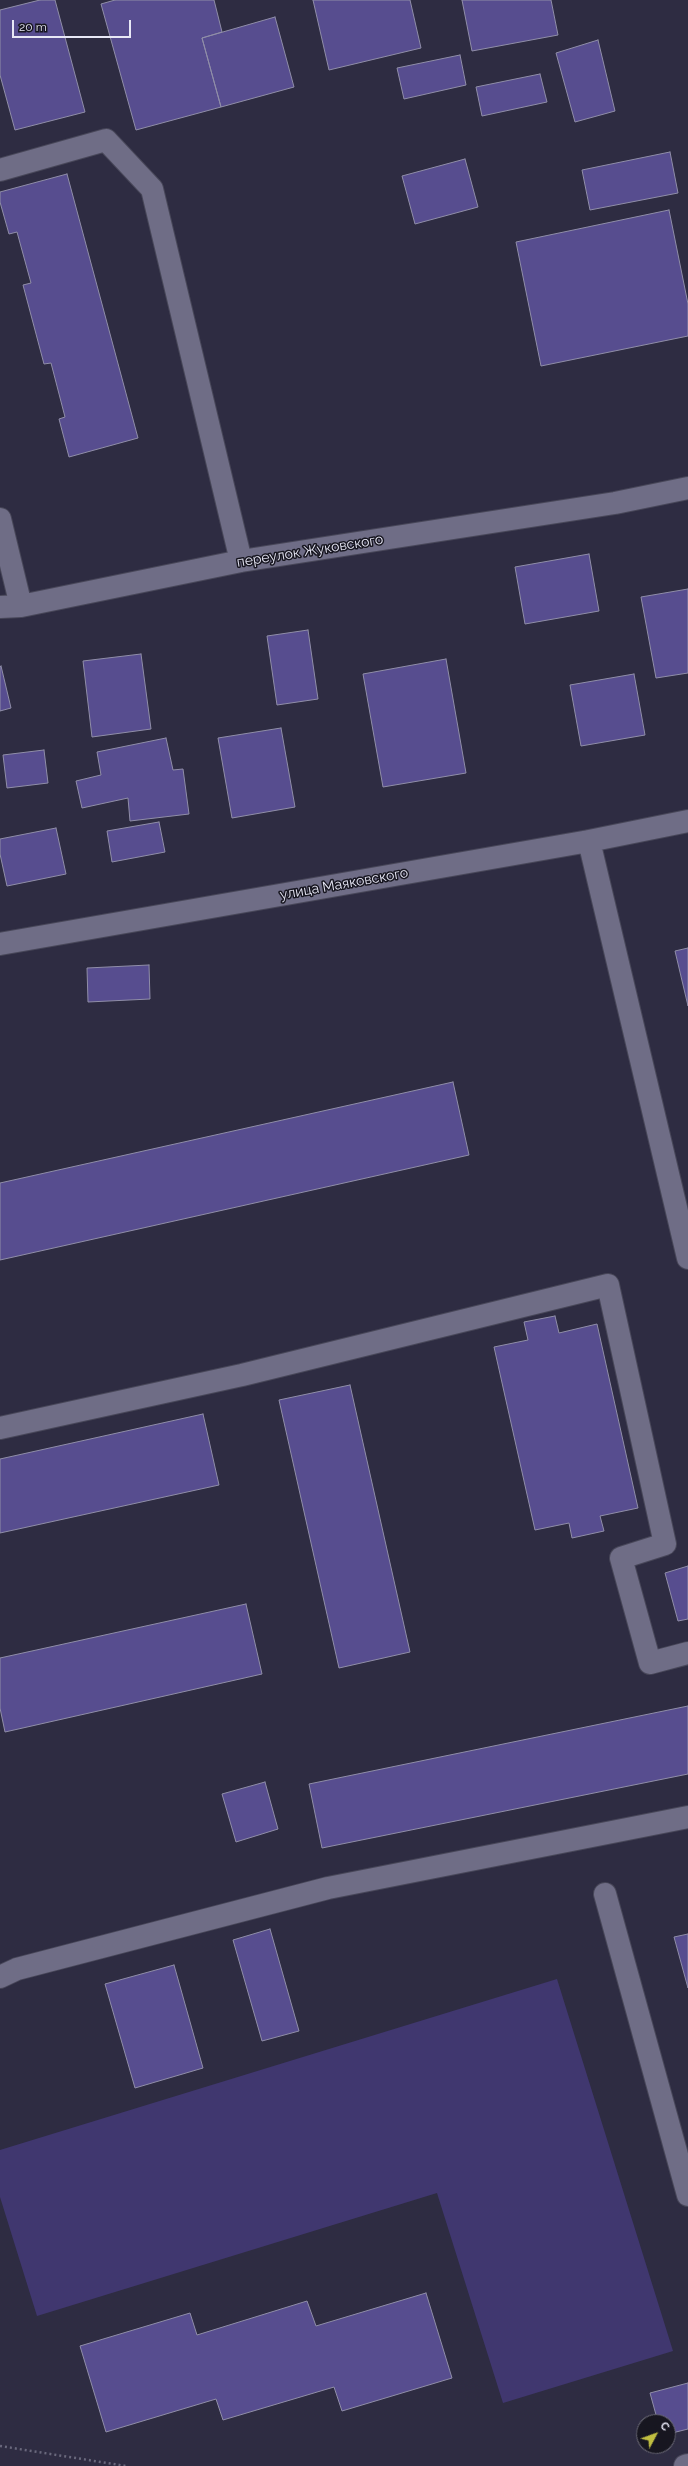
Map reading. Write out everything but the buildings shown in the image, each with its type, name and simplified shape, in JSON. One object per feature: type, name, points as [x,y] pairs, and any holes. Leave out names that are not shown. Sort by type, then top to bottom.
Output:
[{"type":"street","points":[[0,170],[106,140],[152,189],[241,561]]},
{"type":"street","name":"переулок Жуковского","points":[[0,519],[10,606],[241,561],[615,503],[688,488]]},
{"type":"street","name":"улица Маяковского","points":[[0,944],[589,841],[688,821]]},
{"type":"street","points":[[589,841],[688,1258]]},
{"type":"street","points":[[0,1428],[242,1375],[608,1285],[665,1544],[621,1558],[650,1663],[688,1654]]},
{"type":"street","points":[[0,1977],[17,1969],[328,1888],[688,1817]]},
{"type":"street","points":[[605,1894],[688,2195]]},
{"type":"path","points":[[0,2446],[126,2466]]},
{"type":"shaded area","points":[[557,1979],[673,2351],[503,2403],[437,2193],[37,2316],[0,2197],[0,2150]]}]
